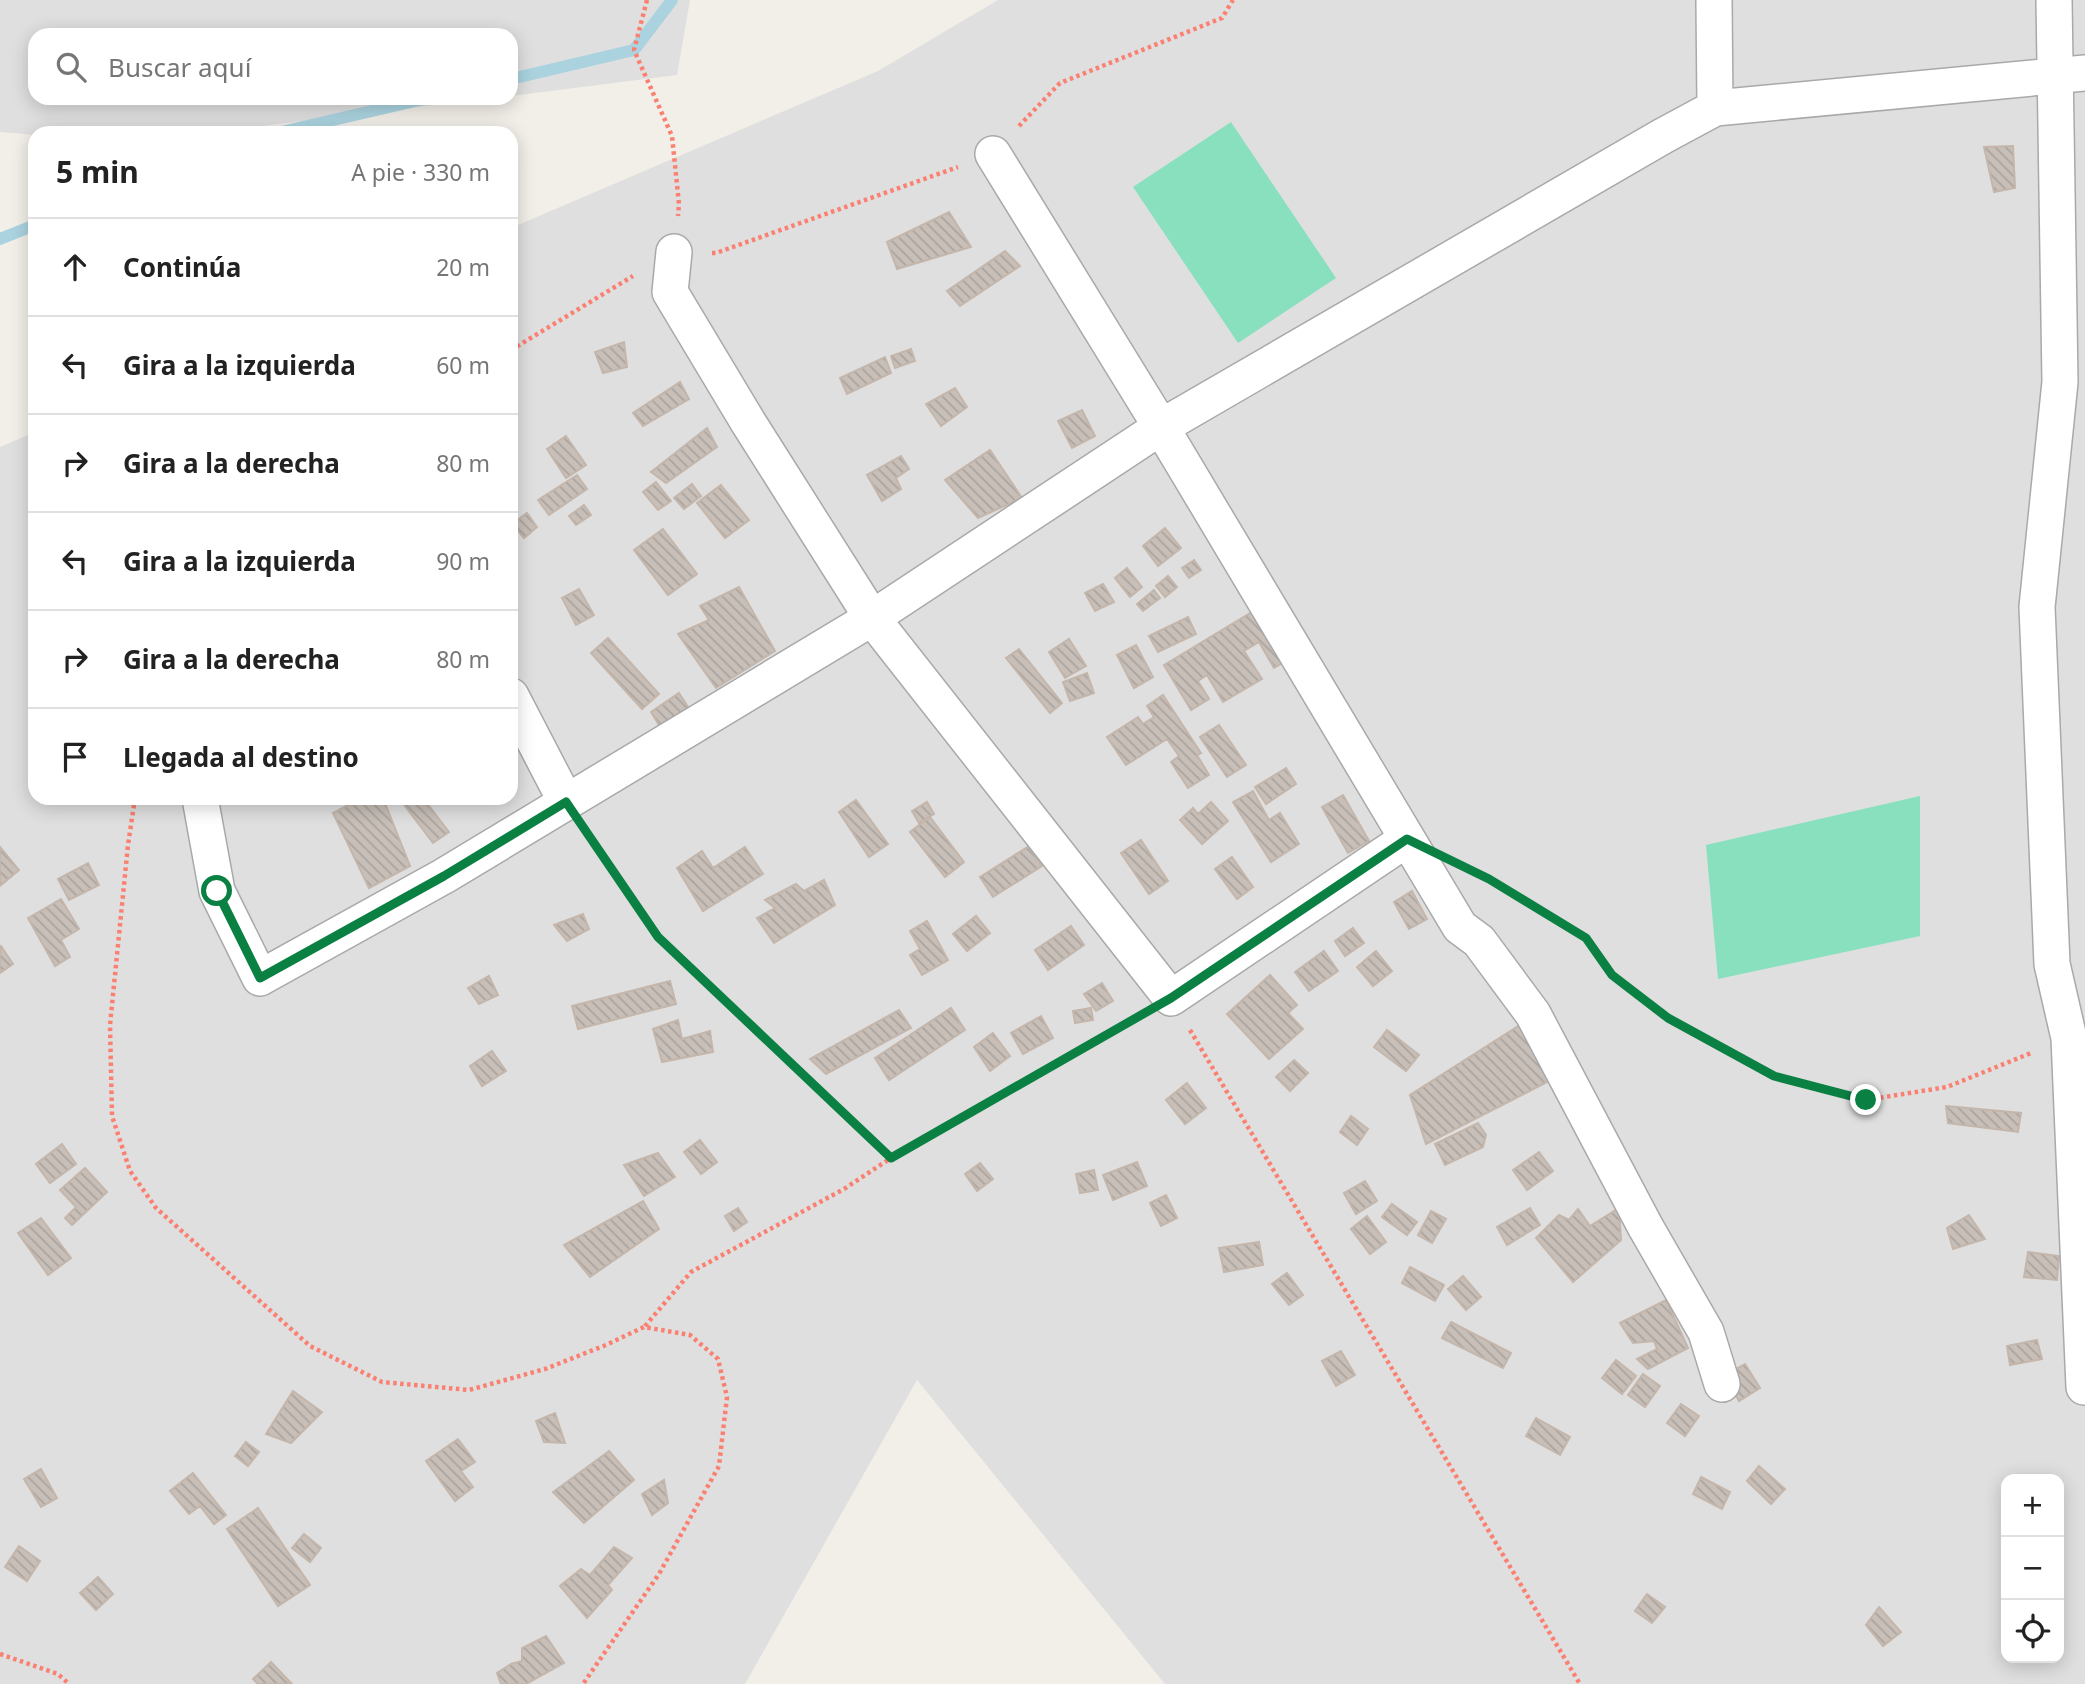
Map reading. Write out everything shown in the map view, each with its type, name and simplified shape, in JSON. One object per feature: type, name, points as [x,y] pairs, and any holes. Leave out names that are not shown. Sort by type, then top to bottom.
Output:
[{"type":"street","points":[[1714,0],[1715,108]]},
{"type":"street","points":[[2054,0],[2071,74],[2073,381],[2037,607],[2052,964],[2068,1038],[2084,1387]]},
{"type":"street","points":[[201,805],[217,891],[260,978],[444,876],[872,618],[1161,427],[1663,135],[1715,108],[2071,74]]},
{"type":"street","points":[[993,154],[1161,427],[1460,927],[1479,941],[1533,1014],[1645,1226],[1706,1332],[1722,1384]]},
{"type":"street","points":[[674,252],[670,292],[748,422],[872,618],[1171,998],[1407,839]]},
{"type":"street","points":[[518,709],[566,802]]},
{"type":"path","points":[[518,346],[674,252],[679,204],[672,136],[634,50],[647,0]]},
{"type":"path","points":[[566,802],[658,937],[891,1158]]},
{"type":"path","points":[[134,805],[110,1025],[112,1116],[130,1171],[156,1208],[310,1346],[383,1382],[469,1390],[545,1369],[606,1345],[644,1326],[691,1272],[844,1189],[891,1158],[1171,998],[1580,1684]]},
{"type":"path","points":[[1466,868],[1586,938],[1612,975],[1668,1018],[1774,1076],[1866,1100],[1947,1087],[2068,1038]]},
{"type":"path","points":[[583,1684],[659,1574],[719,1466],[726,1397],[718,1359],[690,1335],[644,1326]]},
{"type":"path","points":[[0,1654],[58,1674],[69,1684]]},
{"type":"shaded area","points":[[0,0],[690,0],[677,75],[518,95],[518,28],[28,28],[28,105],[434,105],[262,126],[28,126],[28,134],[0,132]]},
{"type":"shaded area","points":[[998,0],[2085,0],[2085,1684],[1165,1684],[917,1380],[745,1684],[0,1684],[0,447],[28,435],[28,805],[518,805],[518,225],[878,71]]},
{"type":"green space","points":[[1231,122],[1336,278],[1238,343],[1133,187]]},
{"type":"green space","points":[[1920,796],[1920,936],[1718,979],[1706,845]]},
{"type":"building","points":[[2013,146],[2015,188],[1994,192],[1984,147]]},
{"type":"building","points":[[949,212],[971,247],[897,269],[887,242]]},
{"type":"building","points":[[1005,251],[1020,266],[960,306],[947,291]]},
{"type":"building","points":[[624,342],[627,367],[603,373],[595,352]]},
{"type":"building","points":[[911,349],[915,361],[895,368],[891,356]]},
{"type":"building","points":[[885,357],[891,373],[847,394],[840,378]]},
{"type":"building","points":[[680,382],[689,399],[643,426],[633,413]]},
{"type":"building","points":[[955,388],[967,407],[941,426],[926,404]]},
{"type":"building","points":[[1082,410],[1095,436],[1072,448],[1058,421]]},
{"type":"building","points":[[707,428],[717,447],[666,483],[651,472]]},
{"type":"building","points":[[566,436],[586,465],[566,478],[547,449]]},
{"type":"building","points":[[990,450],[1022,498],[978,518],[945,480]]},
{"type":"building","points":[[901,456],[909,469],[896,478],[901,489],[882,501],[867,475]]},
{"type":"building","points":[[577,475],[587,489],[549,515],[538,500]]},
{"type":"building","points":[[656,482],[671,501],[658,510],[643,492]]},
{"type":"building","points":[[692,484],[701,496],[684,509],[674,498]]},
{"type":"building","points":[[721,485],[749,520],[725,538],[697,503]]},
{"type":"building","points":[[584,505],[591,515],[576,525],[569,516]]},
{"type":"building","points":[[527,513],[537,527],[524,538],[518,531],[518,520]]},
{"type":"building","points":[[1165,528],[1181,548],[1158,566],[1143,546]]},
{"type":"building","points":[[663,529],[697,574],[668,595],[634,550]]},
{"type":"building","points":[[1194,560],[1201,570],[1189,578],[1182,568]]},
{"type":"building","points":[[1127,568],[1142,587],[1130,597],[1115,578]]},
{"type":"building","points":[[1168,576],[1177,587],[1165,597],[1156,586]]},
{"type":"building","points":[[1103,584],[1114,602],[1095,611],[1085,593]]},
{"type":"building","points":[[739,587],[775,651],[716,688],[678,634],[709,620],[700,606]]},
{"type":"building","points":[[579,589],[594,615],[576,625],[562,598]]},
{"type":"building","points":[[1154,590],[1160,598],[1143,611],[1137,604]]},
{"type":"building","points":[[1260,607],[1291,658],[1274,668],[1259,642],[1244,651],[1262,679],[1223,702],[1207,675],[1198,681],[1209,699],[1191,710],[1164,665]]},
{"type":"building","points":[[1188,617],[1196,634],[1158,652],[1149,636]]},
{"type":"building","points":[[608,638],[659,694],[642,709],[591,653]]},
{"type":"building","points":[[1069,639],[1086,666],[1065,678],[1049,652]]},
{"type":"building","points":[[1136,645],[1153,677],[1134,688],[1117,655]]},
{"type":"building","points":[[1019,649],[1062,703],[1050,713],[1006,658]]},
{"type":"building","points":[[1087,673],[1094,693],[1070,701],[1063,682]]},
{"type":"building","points":[[679,693],[694,716],[665,735],[651,712]]},
{"type":"building","points":[[1163,695],[1201,753],[1197,755],[1209,775],[1188,788],[1171,762],[1179,756],[1167,739],[1126,765],[1107,737],[1138,717],[1143,724],[1154,717],[1147,706]]},
{"type":"building","points":[[1219,725],[1246,765],[1227,777],[1200,737]]},
{"type":"building","points":[[1286,768],[1296,784],[1266,804],[1255,787]]},
{"type":"building","points":[[1253,791],[1269,820],[1280,813],[1299,844],[1271,862],[1233,802]]},
{"type":"building","points":[[1343,795],[1369,841],[1348,853],[1322,807]]},
{"type":"building","points":[[856,800],[888,844],[869,857],[839,812]]},
{"type":"building","points":[[927,802],[934,814],[919,823],[912,811]]},
{"type":"building","points":[[1211,802],[1228,821],[1202,844],[1180,820],[1193,808],[1198,814]]},
{"type":"building","points":[[348,805],[386,805],[410,866],[369,888],[333,813]]},
{"type":"building","points":[[404,805],[428,805],[449,832],[433,843]]},
{"type":"building","points":[[930,817],[964,862],[945,877],[910,832]]},
{"type":"building","points":[[1141,840],[1168,881],[1149,894],[1121,853]]},
{"type":"building","points":[[1029,846],[1042,866],[993,897],[980,877]]},
{"type":"building","points":[[0,847],[19,870],[0,886]]},
{"type":"building","points":[[745,847],[763,874],[703,911],[677,868],[702,851],[713,868]]},
{"type":"building","points":[[1232,857],[1253,887],[1237,899],[1215,869]]},
{"type":"building","points":[[88,863],[99,885],[69,900],[58,879]]},
{"type":"building","points":[[824,880],[835,905],[774,943],[757,918],[775,908],[765,900],[796,884],[804,891]]},
{"type":"building","points":[[1412,891],[1427,919],[1409,929],[1394,902]]},
{"type":"building","points":[[61,899],[79,929],[61,940],[70,957],[55,966],[28,918]]},
{"type":"building","points":[[583,914],[589,929],[567,941],[554,925]]},
{"type":"building","points":[[976,916],[990,933],[967,951],[953,934]]},
{"type":"building","points":[[927,921],[948,960],[922,975],[910,955],[920,949],[910,931]]},
{"type":"building","points":[[1071,926],[1084,945],[1048,970],[1035,950]]},
{"type":"building","points":[[1353,928],[1364,943],[1345,956],[1335,941]]},
{"type":"building","points":[[0,947],[13,964],[0,973]]},
{"type":"building","points":[[1324,951],[1338,971],[1309,991],[1295,972]]},
{"type":"building","points":[[1376,951],[1392,971],[1373,986],[1357,967]]},
{"type":"building","points":[[1270,975],[1297,1005],[1288,1013],[1303,1029],[1269,1059],[1227,1014]]},
{"type":"building","points":[[489,976],[498,995],[479,1004],[468,988]]},
{"type":"building","points":[[670,981],[676,1004],[578,1029],[572,1006]]},
{"type":"building","points":[[1102,983],[1113,1001],[1096,1011],[1084,994]]},
{"type":"building","points":[[951,1008],[965,1030],[889,1080],[875,1058]]},
{"type":"building","points":[[1091,1008],[1093,1020],[1075,1023],[1073,1011]]},
{"type":"building","points":[[899,1010],[911,1028],[826,1074],[810,1059]]},
{"type":"building","points":[[1041,1016],[1053,1038],[1023,1054],[1011,1033]]},
{"type":"building","points":[[678,1020],[682,1039],[710,1031],[713,1052],[662,1062],[653,1029]]},
{"type":"building","points":[[1520,1025],[1549,1081],[1426,1144],[1410,1095]]},
{"type":"building","points":[[1387,1030],[1419,1055],[1406,1071],[1374,1047]]},
{"type":"building","points":[[993,1033],[1010,1056],[990,1071],[974,1047]]},
{"type":"building","points":[[492,1051],[506,1071],[482,1086],[470,1066]]},
{"type":"building","points":[[1294,1060],[1308,1073],[1290,1091],[1276,1077]]},
{"type":"building","points":[[1187,1083],[1206,1108],[1185,1124],[1166,1100]]},
{"type":"building","points":[[1946,1106],[2021,1113],[2018,1132],[1948,1123]]},
{"type":"building","points":[[1351,1116],[1368,1129],[1357,1145],[1340,1132]]},
{"type":"building","points":[[1478,1123],[1486,1135],[1483,1147],[1445,1165],[1435,1144]]},
{"type":"building","points":[[700,1140],[717,1162],[701,1174],[684,1152]]},
{"type":"building","points":[[62,1144],[76,1164],[50,1183],[36,1164]]},
{"type":"building","points":[[1539,1152],[1553,1171],[1527,1190],[1513,1170]]},
{"type":"building","points":[[658,1153],[675,1177],[644,1196],[624,1165]]},
{"type":"building","points":[[1137,1162],[1147,1186],[1113,1200],[1103,1175]]},
{"type":"building","points":[[980,1163],[993,1179],[977,1191],[965,1174]]},
{"type":"building","points":[[85,1168],[107,1192],[72,1225],[65,1218],[76,1207],[60,1190]]},
{"type":"building","points":[[1094,1170],[1098,1190],[1080,1193],[1076,1174]]},
{"type":"building","points":[[1365,1181],[1377,1201],[1356,1214],[1344,1193]]},
{"type":"building","points":[[1166,1195],[1177,1218],[1161,1226],[1150,1203]]},
{"type":"building","points":[[643,1201],[659,1229],[590,1277],[564,1245]]},
{"type":"building","points":[[1392,1204],[1417,1222],[1407,1235],[1382,1217]]},
{"type":"building","points":[[738,1208],[747,1222],[734,1231],[725,1216]]},
{"type":"building","points":[[1530,1208],[1540,1225],[1507,1245],[1497,1227]]},
{"type":"building","points":[[1619,1208],[1621,1240],[1573,1282],[1536,1238],[1559,1215],[1569,1220],[1578,1209],[1590,1226]]},
{"type":"building","points":[[1431,1211],[1446,1219],[1432,1243],[1418,1235]]},
{"type":"building","points":[[1969,1215],[1985,1239],[1953,1249],[1947,1228]]},
{"type":"building","points":[[1367,1216],[1386,1242],[1370,1254],[1351,1229]]},
{"type":"building","points":[[41,1218],[71,1258],[48,1275],[18,1233]]},
{"type":"building","points":[[1259,1242],[1263,1265],[1224,1272],[1219,1248]]},
{"type":"building","points":[[2028,1252],[2059,1256],[2057,1280],[2024,1277]]},
{"type":"building","points":[[1410,1267],[1444,1285],[1435,1301],[1402,1283]]},
{"type":"building","points":[[1287,1273],[1303,1295],[1289,1305],[1272,1284]]},
{"type":"building","points":[[1463,1276],[1481,1297],[1466,1310],[1448,1289]]},
{"type":"building","points":[[1666,1300],[1688,1348],[1648,1369],[1637,1359],[1657,1349],[1654,1341],[1633,1343],[1620,1323]]},
{"type":"building","points":[[1451,1322],[1511,1353],[1503,1368],[1442,1338]]},
{"type":"building","points":[[2037,1340],[2042,1359],[2010,1365],[2007,1346]]},
{"type":"building","points":[[1341,1351],[1355,1375],[1336,1386],[1322,1361]]},
{"type":"building","points":[[1616,1360],[1636,1376],[1622,1394],[1602,1378]]},
{"type":"building","points":[[1745,1364],[1760,1388],[1739,1401],[1725,1375]]},
{"type":"building","points":[[1643,1374],[1660,1386],[1645,1407],[1628,1395]]},
{"type":"building","points":[[293,1391],[322,1412],[291,1443],[266,1434]]},
{"type":"building","points":[[1681,1404],[1699,1416],[1685,1436],[1667,1423]]},
{"type":"building","points":[[555,1413],[565,1443],[544,1442],[536,1421]]},
{"type":"building","points":[[1536,1418],[1570,1437],[1560,1455],[1526,1436]]},
{"type":"building","points":[[458,1439],[475,1462],[461,1471],[473,1487],[455,1501],[426,1461]]},
{"type":"building","points":[[246,1442],[259,1452],[248,1466],[235,1456]]},
{"type":"building","points":[[609,1451],[634,1480],[584,1523],[553,1492]]},
{"type":"building","points":[[1759,1466],[1785,1489],[1771,1504],[1747,1481]]},
{"type":"building","points":[[41,1469],[57,1498],[41,1507],[24,1479]]},
{"type":"building","points":[[193,1473],[226,1515],[214,1524],[200,1506],[189,1514],[170,1491]]},
{"type":"building","points":[[1701,1477],[1730,1492],[1722,1509],[1693,1494]]},
{"type":"building","points":[[664,1480],[668,1503],[652,1515],[642,1494]]},
{"type":"building","points":[[258,1508],[310,1585],[278,1606],[227,1529]]},
{"type":"building","points":[[304,1534],[321,1548],[310,1562],[292,1548]]},
{"type":"building","points":[[19,1546],[40,1561],[27,1581],[5,1567]]},
{"type":"building","points":[[614,1547],[632,1558],[608,1585],[612,1590],[587,1618],[560,1586],[581,1569],[590,1575]]},
{"type":"building","points":[[98,1577],[113,1594],[96,1610],[80,1593]]},
{"type":"building","points":[[1647,1594],[1665,1607],[1652,1623],[1635,1611]]},
{"type":"building","points":[[1879,1607],[1901,1632],[1883,1646],[1866,1625]]},
{"type":"building","points":[[546,1636],[564,1663],[526,1684],[501,1684],[497,1673],[522,1661],[522,1648]]},
{"type":"building","points":[[271,1662],[292,1684],[258,1684],[253,1679]]},
{"type":"waterway","points":[[518,77],[634,50],[672,0]]},
{"type":"waterway","points":[[307,126],[398,105]]},
{"type":"waterway","points":[[0,239],[28,228]]},
{"type":"route","points":[[217,891],[260,978],[444,876],[566,802],[658,937],[891,1158],[1171,998],[1407,839],[1489,879],[1586,938],[1612,975],[1668,1018],[1774,1076],[1866,1100]]}]
